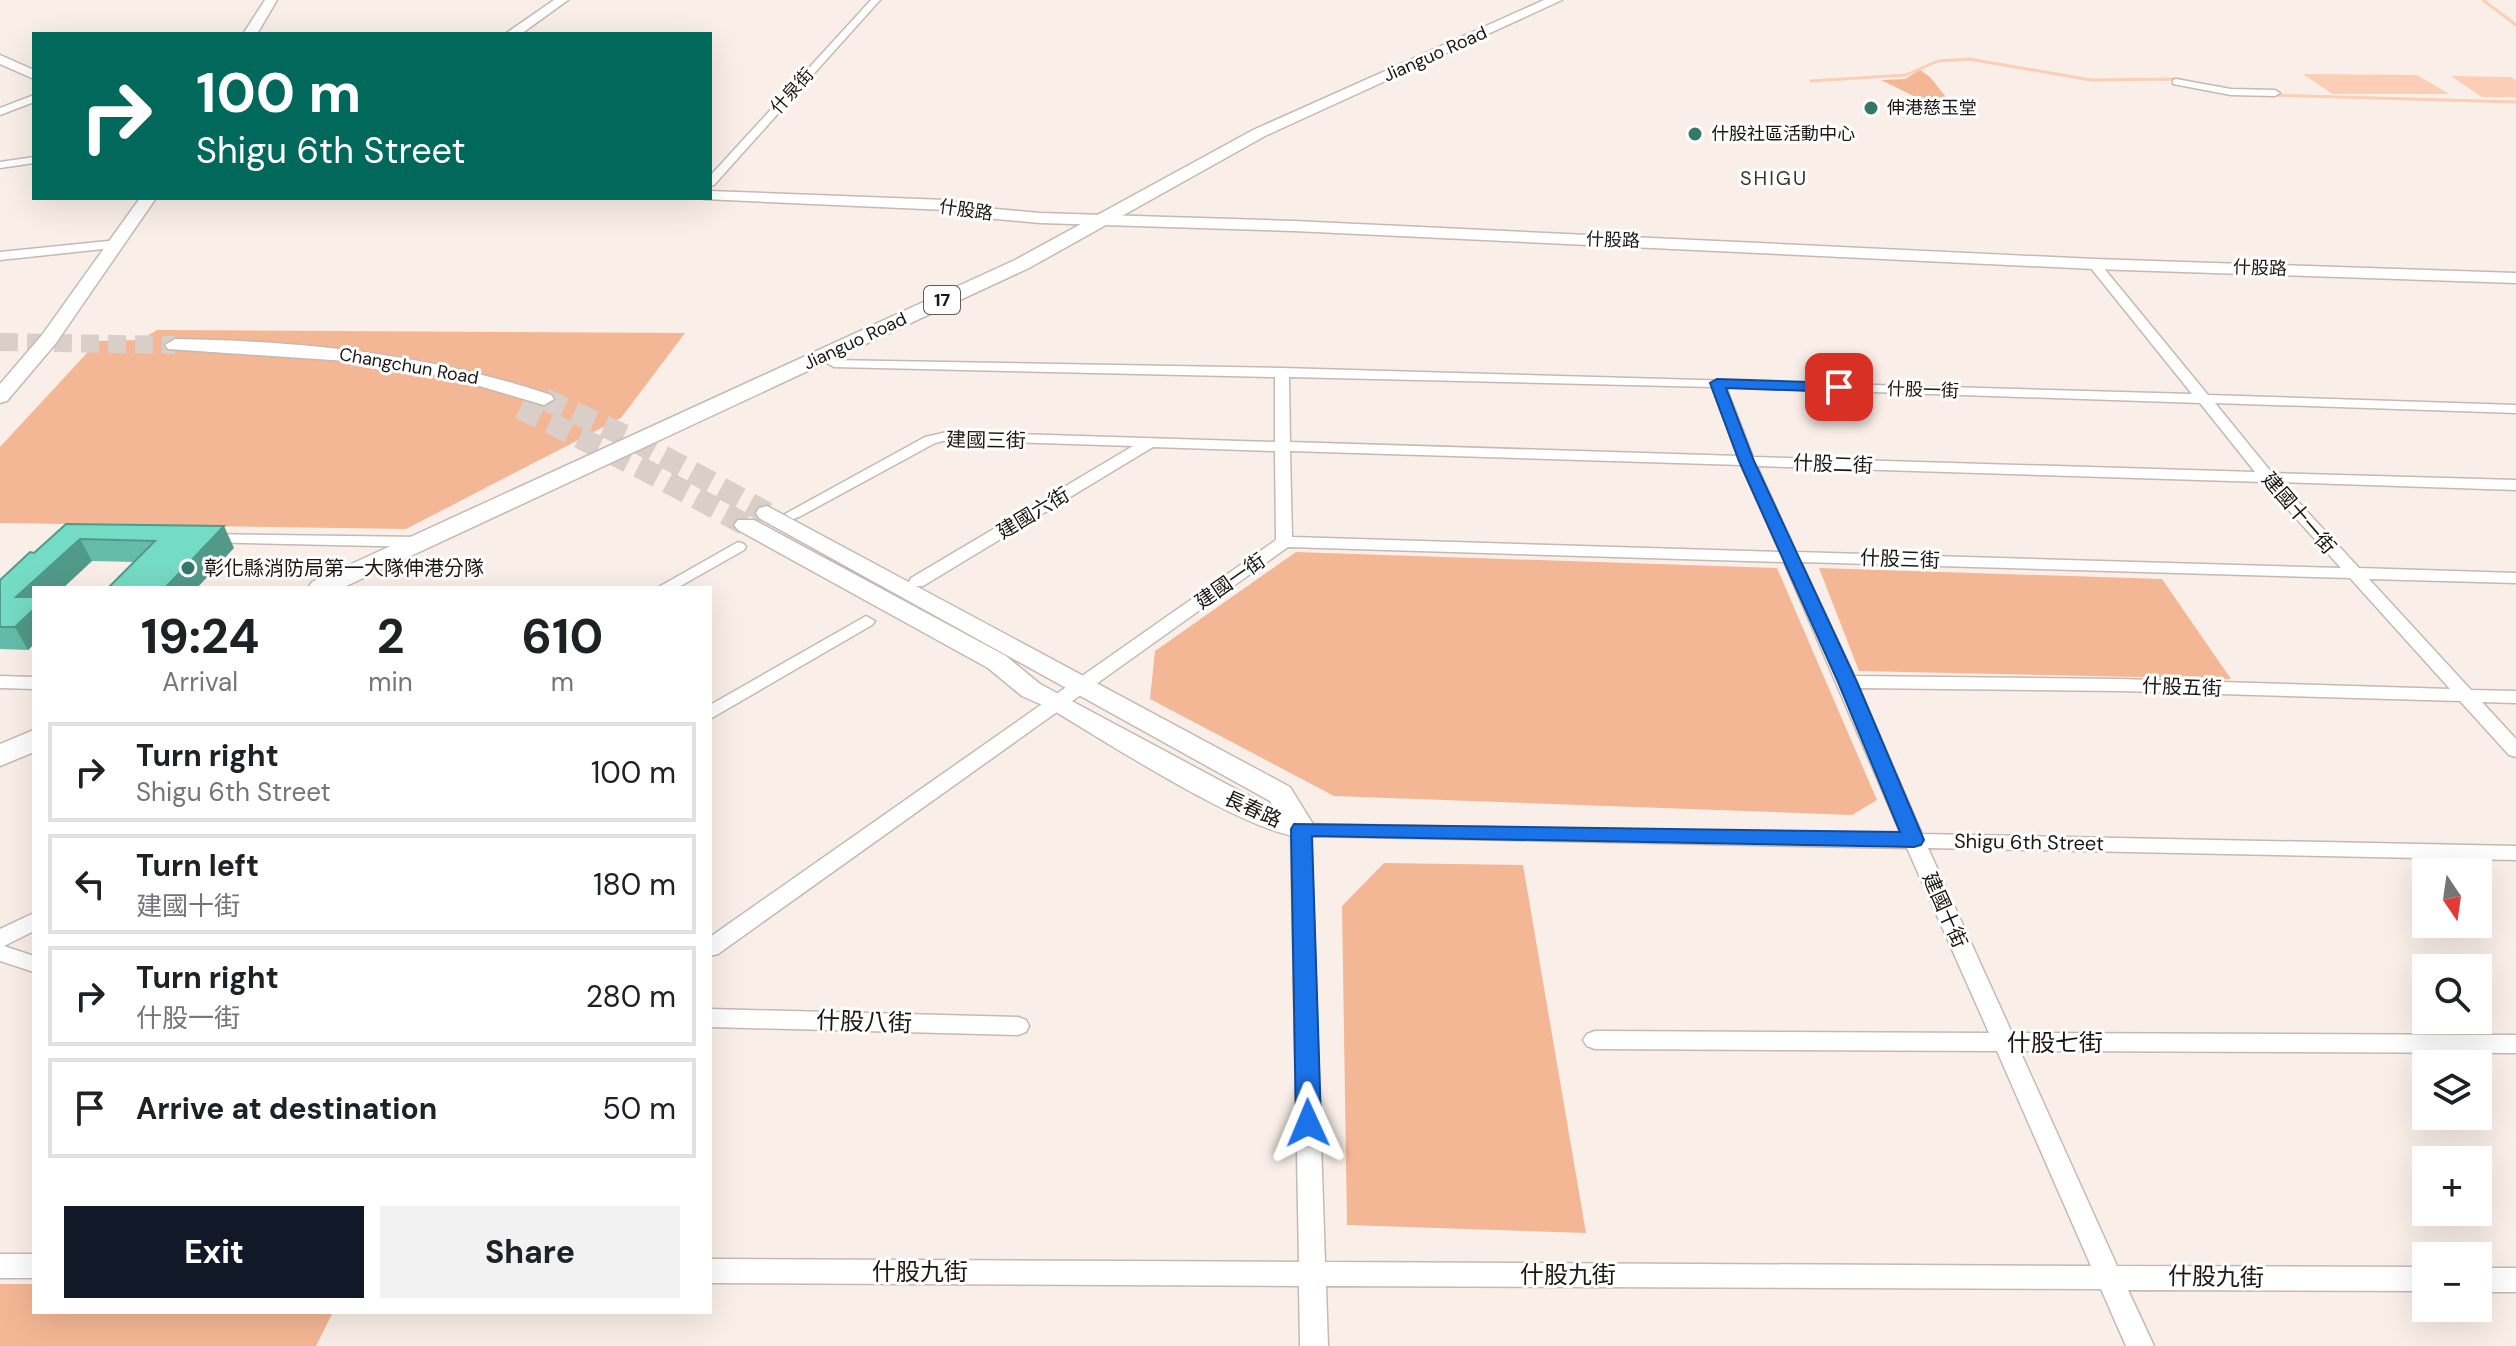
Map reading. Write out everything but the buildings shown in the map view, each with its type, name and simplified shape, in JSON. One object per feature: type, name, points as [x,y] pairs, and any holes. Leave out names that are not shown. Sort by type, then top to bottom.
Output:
[{"type":"main road","name":"Jianguo Road","points":[[359,586],[1034,269],[1291,127],[1555,0]]},
{"type":"main road","name":"Jianguo Road","points":[[325,586],[1022,264],[1259,133],[1573,0]]},
{"type":"main road","points":[[0,737],[32,722]]},
{"type":"main road","points":[[0,756],[32,741]]},
{"type":"street","points":[[251,32],[271,0]]},
{"type":"street","points":[[515,32],[562,0]]},
{"type":"street","name":"什泉街","points":[[712,181],[876,0]]},
{"type":"street","points":[[0,59],[32,74]]},
{"type":"street","points":[[0,71],[32,85]]},
{"type":"street","points":[[2176,82],[2231,92],[2275,93]]},
{"type":"street","points":[[0,112],[32,99]]},
{"type":"street","points":[[0,165],[32,160]]},
{"type":"street","name":"什股路","points":[[712,196],[946,205],[985,213],[1100,221],[1294,226],[2094,264],[2516,278]]},
{"type":"street","points":[[0,397],[49,339],[110,244],[132,200]]},
{"type":"street","points":[[0,377],[146,200]]},
{"type":"street","points":[[0,256],[110,244]]},
{"type":"street","name":"建國十一街","points":[[2094,264],[2268,478],[2516,751]]},
{"type":"street","name":"Changchun Road","points":[[520,408],[421,379],[309,360],[166,350],[354,353],[503,383],[544,399]]},
{"type":"street","points":[[834,363],[1282,372]]},
{"type":"street","name":"什股一街","points":[[1282,372],[2516,409]]},
{"type":"street","name":"建國一街","points":[[712,947],[1284,542],[1282,372]]},
{"type":"street","name":"建國十街","points":[[1717,383],[1747,461],[2140,1346]]},
{"type":"street","name":"建國三街","points":[[668,586],[761,525],[930,440],[947,436],[1149,443]]},
{"type":"street","name":"什股二街","points":[[1149,443],[2516,485]]},
{"type":"street","name":"建國六街","points":[[917,582],[1149,443]]},
{"type":"street","name":"長春路","points":[[761,525],[1081,684],[1280,794],[1301,829]]},
{"type":"street","name":"長春路","points":[[761,525],[997,662],[1031,690],[1058,702],[1253,813],[1301,829]]},
{"type":"street","points":[[186,539],[421,542]]},
{"type":"street","name":"什股三街","points":[[1284,542],[2516,578]]},
{"type":"street","points":[[712,712],[866,621]]},
{"type":"street","points":[[0,682],[32,683]]},
{"type":"street","name":"什股五街","points":[[1847,682],[2119,685],[2516,697]]},
{"type":"street","points":[[1301,829],[1314,1346]]},
{"type":"street","name":"Shigu 6th Street","points":[[1301,829],[2516,853]]},
{"type":"street","points":[[0,939],[32,922]]},
{"type":"street","points":[[0,953],[32,963]]},
{"type":"street","name":"什股八街","points":[[712,1018],[1018,1026]]},
{"type":"street","name":"什股七街","points":[[1595,1040],[2516,1044]]},
{"type":"street","points":[[0,1266],[32,1266]]},
{"type":"street","name":"什股九街","points":[[712,1271],[2108,1275],[2412,1279]]},
{"type":"street","points":[[2492,1280],[2516,1280]]},
{"type":"shaded area","points":[[1920,70],[1930,77],[1954,107],[1940,109],[1881,80],[1905,79]]},
{"type":"shaded area","points":[[2303,74],[2417,75],[2449,94],[2332,94]]},
{"type":"shaded area","points":[[2451,76],[2511,77],[2516,80],[2516,97],[2482,97]]},
{"type":"shaded area","points":[[157,330],[685,333],[621,418],[406,529],[0,523],[0,447],[98,341],[140,340]]},
{"type":"shaded area","points":[[1296,552],[1777,568],[1877,800],[1852,815],[1334,796],[1150,699],[1155,651]]},
{"type":"shaded area","points":[[1819,568],[2162,579],[2231,679],[1859,671]]},
{"type":"shaded area","points":[[1384,863],[1523,865],[1586,1233],[1347,1225],[1342,906]]},
{"type":"shaded area","points":[[0,1284],[32,1284],[32,1314],[332,1314],[316,1346],[0,1346]]},
{"type":"waterway","points":[[2483,0],[2516,25]]},
{"type":"waterway","points":[[1811,81],[1906,75],[1938,61],[1969,59],[2091,80],[2179,79],[2207,86]]},
{"type":"waterway","points":[[2269,95],[2516,102]]},
{"type":"tunnel","points":[[0,342],[175,345]]},
{"type":"tunnel","points":[[544,399],[626,436],[767,513]]},
{"type":"tunnel","points":[[520,408],[647,471],[746,525]]},
{"type":"place","name":"伸港慈玉堂","points":[[1871,108]]},
{"type":"place","name":"什股社區活動中心","points":[[1695,134]]},
{"type":"place","name":"彰化縣消防局第一大隊伸港分隊","points":[[188,568]]},
{"type":"district","name":"SHIGU","points":[[1774,178]]},
{"type":"route","points":[[1308,1123],[1301,829],[1914,840],[1747,461],[1717,383],[1839,387]]}]
